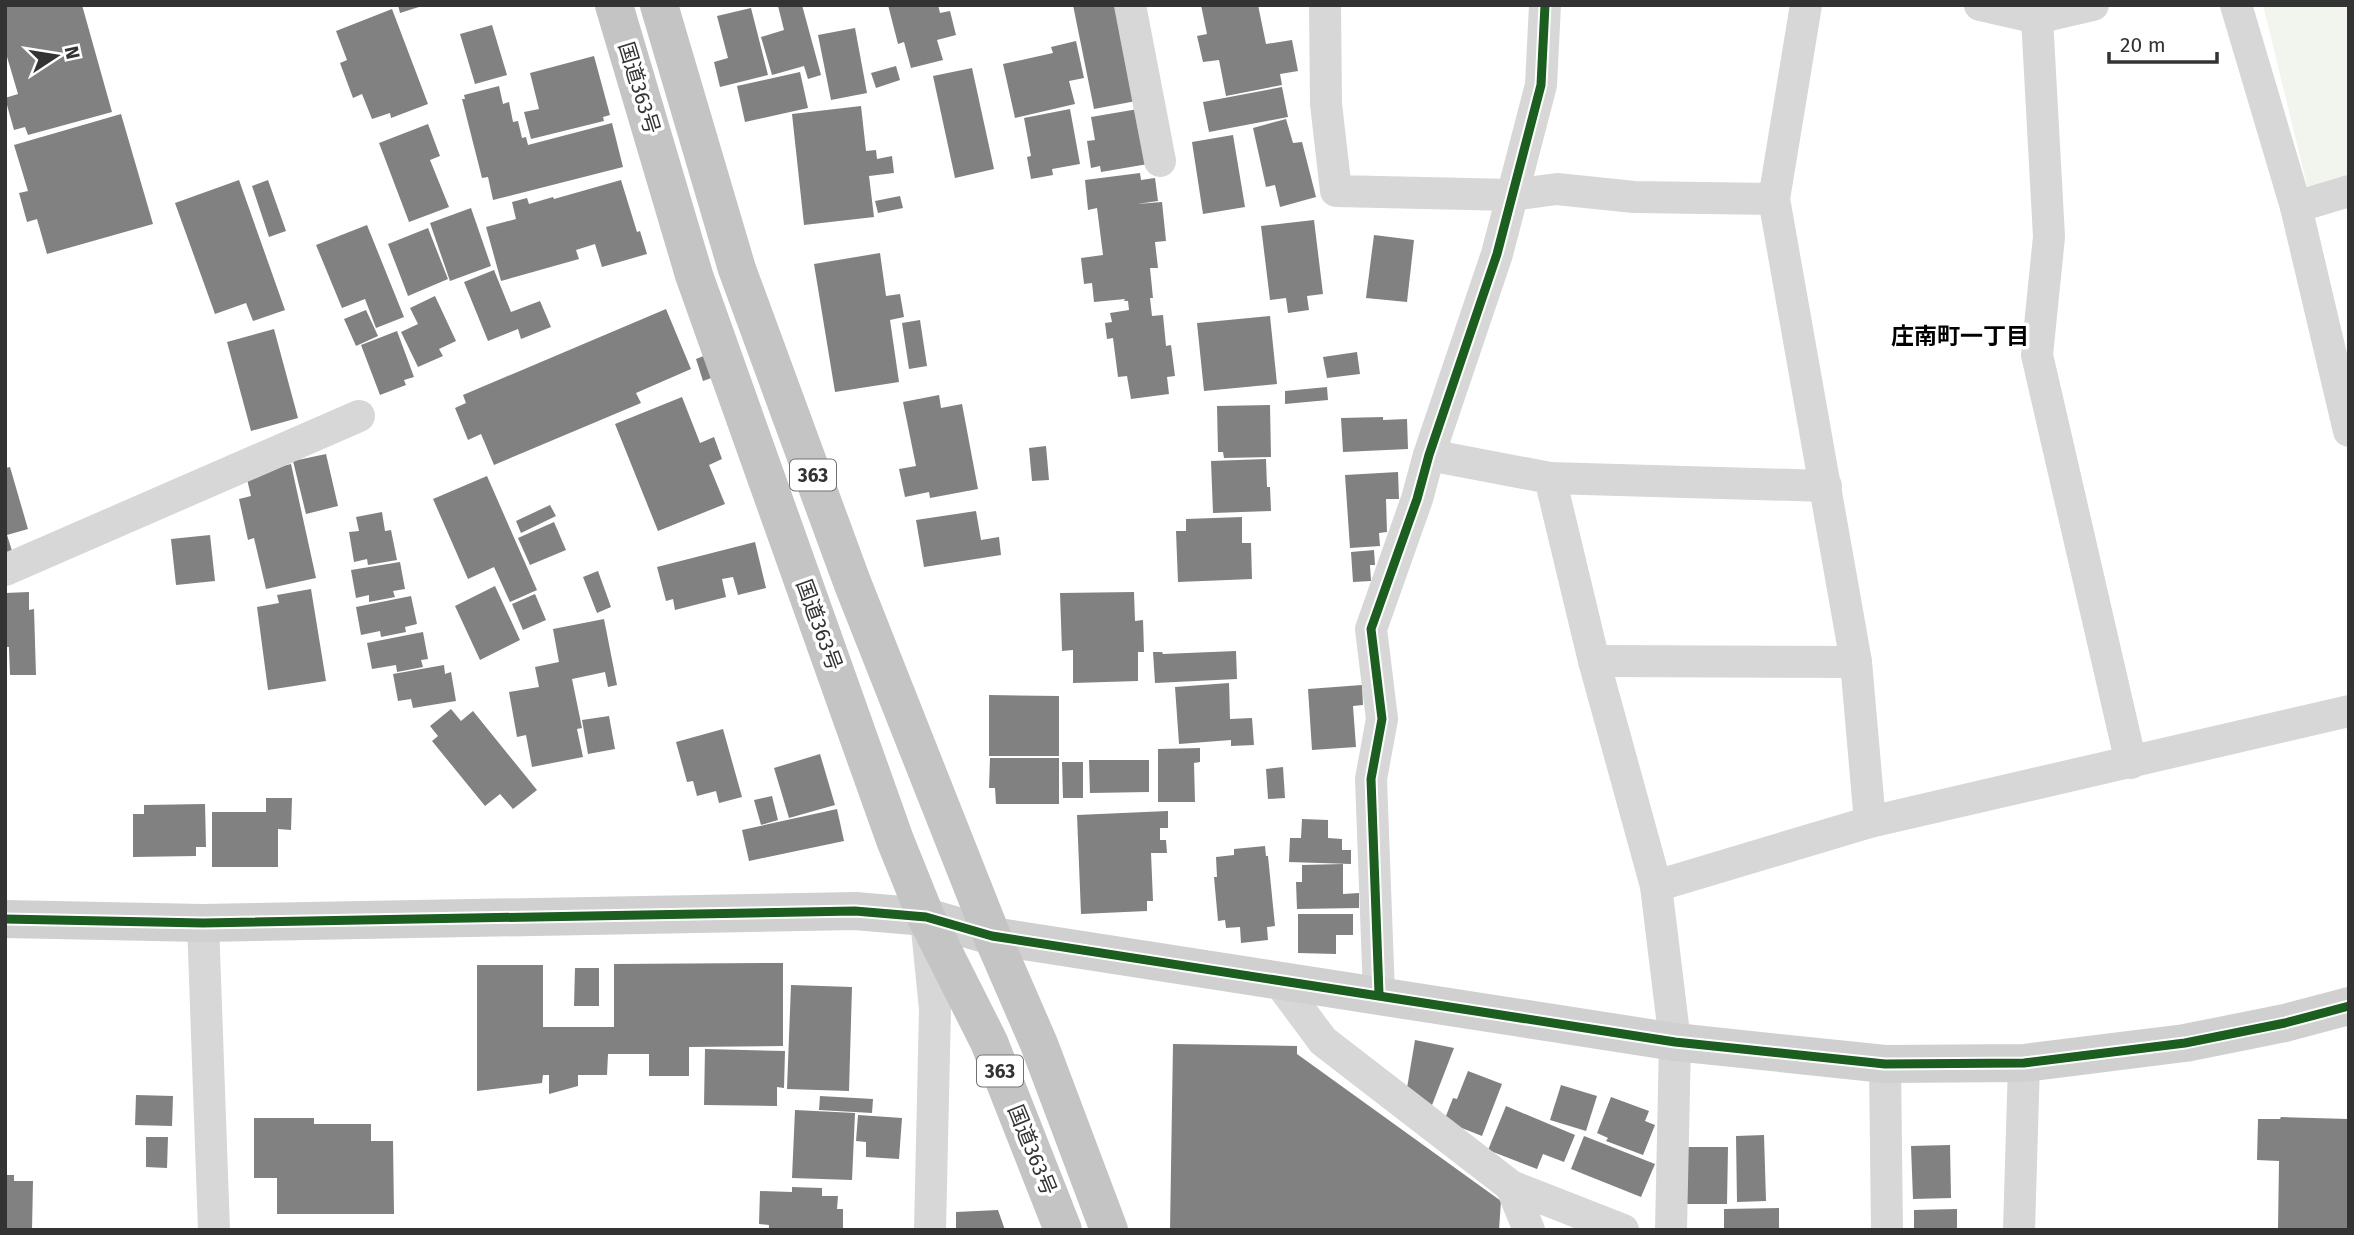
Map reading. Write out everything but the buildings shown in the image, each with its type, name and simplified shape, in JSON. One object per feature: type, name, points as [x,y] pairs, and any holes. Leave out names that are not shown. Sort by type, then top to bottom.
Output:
[{"type":"highway","name":"国道363号","points":[[614,5],[694,275],[895,840],[926,917],[989,1042],[1063,1230]]},
{"type":"highway","name":"国道363号","points":[[659,5],[737,269],[852,582],[992,936],[1039,1044],[1109,1230]]},
{"type":"street","points":[[1130,5],[1160,161]]},
{"type":"street","points":[[1325,5],[1326,104],[1336,191],[1512,195],[1557,189],[1634,197],[1774,199]]},
{"type":"street","points":[[1379,994],[1371,779],[1382,719],[1371,629],[1417,499],[1429,455],[1497,254],[1541,85],[1545,5]]},
{"type":"street","points":[[1806,5],[1774,199],[1856,662],[1870,822]]},
{"type":"street","points":[[1980,5],[2037,18],[2093,5]]},
{"type":"street","points":[[2236,5],[2296,206],[2349,431]]},
{"type":"street","points":[[2037,18],[2049,237],[2038,355],[2131,763]]},
{"type":"street","points":[[2296,206],[2349,191]]},
{"type":"street","points":[[5,570],[359,416]]},
{"type":"street","points":[[1429,455],[1550,478],[1826,486]]},
{"type":"street","points":[[1550,478],[1594,661],[1656,886],[1675,1042],[1671,1230]]},
{"type":"street","points":[[1594,661],[1856,662]]},
{"type":"street","points":[[1656,886],[1870,822],[2349,711]]},
{"type":"street","points":[[5,919],[202,923],[855,911],[926,917],[992,936],[1675,1042],[1885,1064],[2024,1063],[2185,1043],[2285,1023],[2349,1006]]},
{"type":"street","points":[[926,917],[935,1009],[930,1230]]},
{"type":"street","points":[[202,923],[214,1230]]},
{"type":"street","points":[[1277,979],[1324,1041],[1511,1186],[1623,1230]]},
{"type":"street","points":[[2019,1230],[2024,1063]]},
{"type":"street","points":[[1885,1064],[1887,1230]]},
{"type":"street","points":[[1511,1186],[1529,1230]]},
{"type":"shaded area","points":[[2263,5],[2349,5],[2349,176],[2308,189]]},
{"type":"cycle path","points":[[1379,994],[1371,779],[1382,719],[1371,629],[1417,499],[1429,455],[1497,254],[1541,85],[1545,5]]},
{"type":"cycle path","points":[[5,919],[203,923],[855,911],[926,917],[992,936],[1675,1042],[1885,1064],[2024,1063],[2185,1043],[2285,1023],[2349,1006]]},
{"type":"district","name":"庄南町一丁目","points":[[1960,336]]}]
